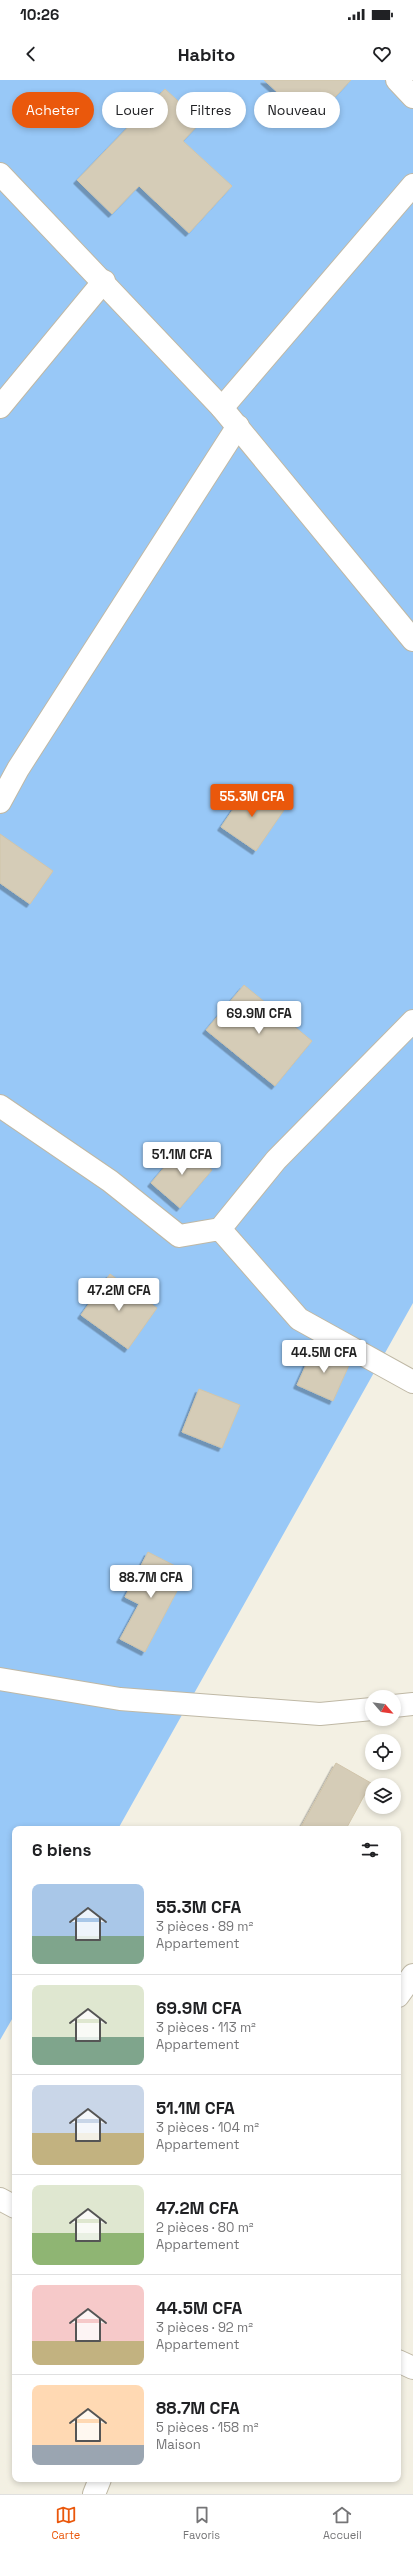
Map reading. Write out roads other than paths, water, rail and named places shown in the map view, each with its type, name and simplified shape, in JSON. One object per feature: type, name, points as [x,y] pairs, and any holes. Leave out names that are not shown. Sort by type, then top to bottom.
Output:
[{"type":"street","points":[[397,80],[413,97]]},
{"type":"street","points":[[0,174],[104,281],[238,426],[413,640]]},
{"type":"street","points":[[222,408],[413,185]]},
{"type":"street","points":[[0,407],[104,281]]},
{"type":"street","points":[[0,802],[22,762],[238,426]]},
{"type":"street","points":[[0,1106],[110,1181],[179,1236],[220,1229],[276,1160],[413,1021]]},
{"type":"street","points":[[220,1229],[299,1319],[413,1382]]},
{"type":"street","points":[[0,1679],[120,1699],[320,1714],[365,1710]]},
{"type":"street","points":[[401,1705],[413,1704]]},
{"type":"street","points":[[401,1992],[413,1975]]},
{"type":"street","points":[[0,2199],[12,2205]]},
{"type":"street","points":[[401,2362],[413,2368]]},
{"type":"street","points":[[94,2494],[99,2482]]},
{"type":"water","points":[[0,80],[413,80],[413,1303],[120,1826],[12,1826],[12,2019],[0,2040]]}]
